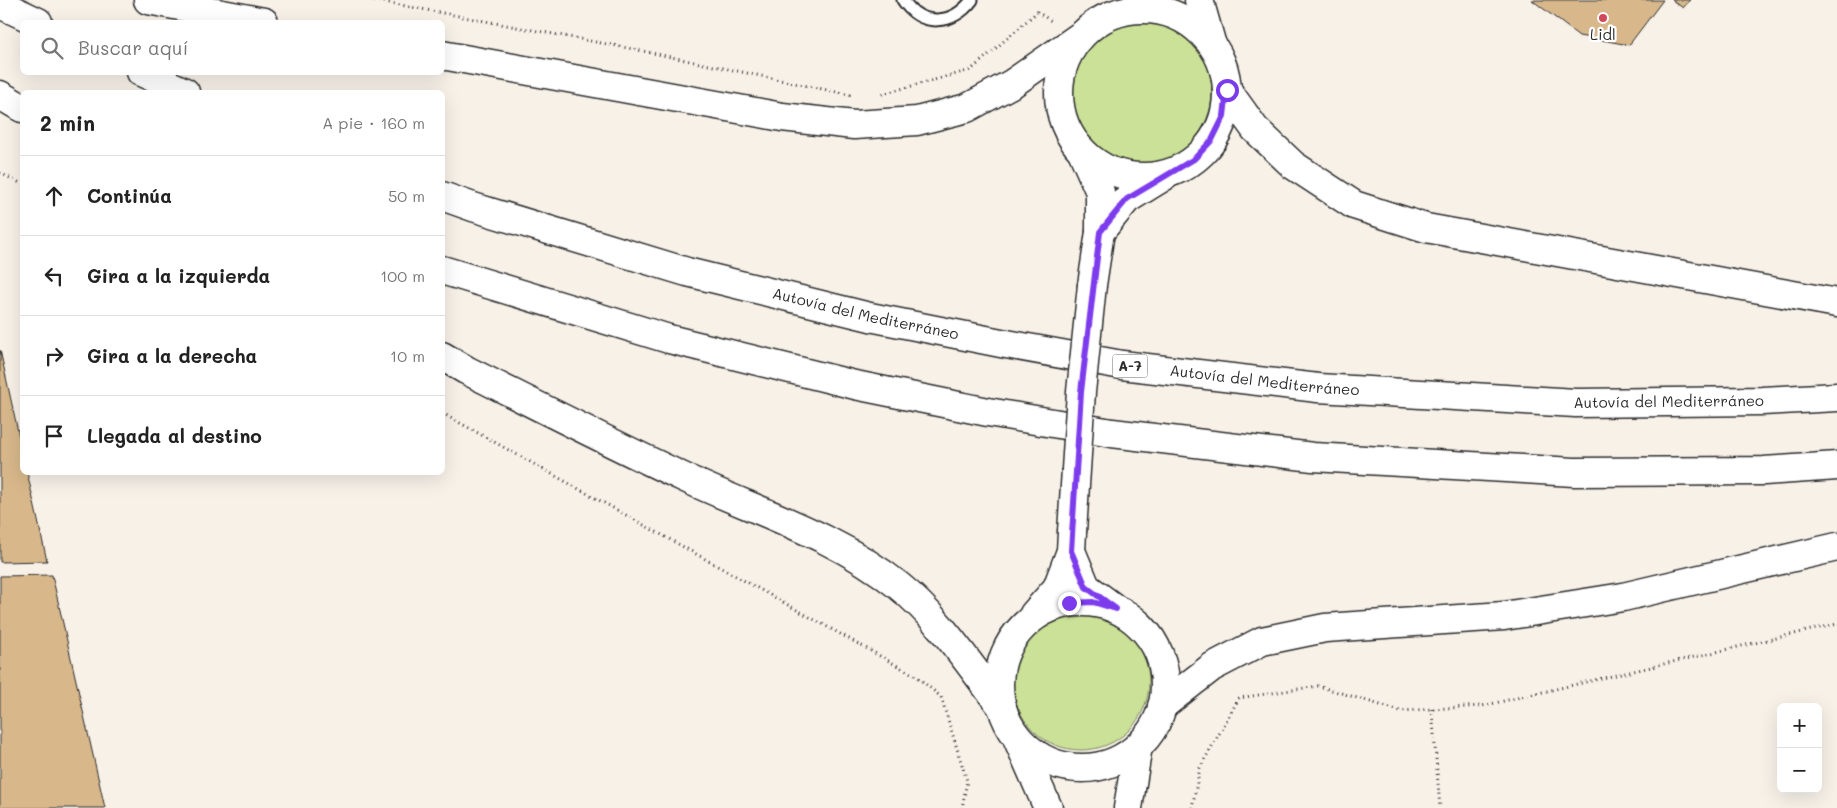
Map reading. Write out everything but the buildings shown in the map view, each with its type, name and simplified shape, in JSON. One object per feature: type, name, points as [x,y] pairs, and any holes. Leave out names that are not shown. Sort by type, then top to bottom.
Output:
[{"type":"main road","points":[[148,0],[253,20]]},
{"type":"main road","points":[[1048,808],[1008,722],[1002,707],[998,684],[1002,662],[1011,641],[1057,588],[1071,542],[1081,392],[1092,285],[1100,232],[1100,192],[1082,151],[1066,129],[1059,104],[1060,78],[1063,61],[1086,31],[1105,0]]},
{"type":"main road","points":[[1100,232],[1127,199],[1194,159],[1212,140],[1224,116],[1227,90],[1223,66],[1211,44],[1199,0]]},
{"type":"main road","points":[[0,4],[34,20]]},
{"type":"main road","points":[[445,56],[782,118],[854,125],[917,121],[967,108],[1013,83],[1086,31],[1117,13],[1143,9],[1169,13],[1193,25],[1211,44]]},
{"type":"main road","points":[[148,75],[181,90]]},
{"type":"main road","points":[[0,81],[20,91]]},
{"type":"main road","points":[[1227,90],[1255,129],[1293,165],[1354,205],[1426,228],[1837,303]]},
{"type":"main road","points":[[0,95],[20,107]]},
{"type":"main road","points":[[1082,151],[1100,166],[1123,174],[1147,176],[1171,172]]},
{"type":"main road","name":"Autovía del Mediterráneo","points":[[445,197],[687,272],[851,313],[1122,365],[1318,388],[1576,403],[1762,401],[1837,397]]},
{"type":"main road","points":[[445,271],[669,339],[846,383],[988,412],[1112,433],[1313,457],[1574,472],[1764,471],[1837,466]]},
{"type":"main road","points":[[445,358],[466,370],[684,478],[811,532],[863,560],[900,587],[937,623],[1002,707]]},
{"type":"main road","points":[[1016,736],[1036,754],[1061,765],[1088,767],[1115,761],[1138,746],[1153,728],[1162,706],[1165,683],[1161,660],[1151,639],[1136,622],[1086,587],[1071,542]]},
{"type":"main road","points":[[1162,706],[1212,667],[1262,642],[1325,628],[1504,616],[1623,597],[1837,547]]},
{"type":"main road","points":[[1026,623],[1046,610],[1069,603],[1093,602],[1116,609]]},
{"type":"main road","points":[[1128,808],[1138,746]]},
{"type":"lane","points":[[903,0],[908,8],[918,16],[930,20],[942,20],[954,16],[965,10],[972,0]]},
{"type":"path","points":[[374,0],[638,50],[857,96]]},
{"type":"path","points":[[876,95],[971,70],[1037,12],[1086,31]]},
{"type":"path","points":[[0,173],[20,183]]},
{"type":"path","points":[[445,415],[916,676],[941,697],[967,780],[962,808]]},
{"type":"path","points":[[1192,808],[1200,768],[1239,698],[1318,686],[1400,712],[1482,706],[1837,624]]},
{"type":"path","points":[[1432,709],[1440,808]]},
{"type":"green space","points":[[1140,20],[1167,26],[1180,32],[1191,41],[1200,52],[1206,65],[1212,92],[1206,119],[1200,132],[1191,143],[1180,152],[1167,158],[1140,164],[1113,158],[1100,152],[1089,143],[1080,132],[1074,119],[1068,92],[1074,65],[1080,52],[1089,41],[1100,32],[1113,26]]},
{"type":"green space","points":[[1081,614],[1107,619],[1119,625],[1129,634],[1138,644],[1144,656],[1149,682],[1144,708],[1138,720],[1129,730],[1119,739],[1107,745],[1081,750],[1055,745],[1043,739],[1033,730],[1024,720],[1018,708],[1013,682],[1018,656],[1024,644],[1033,634],[1043,625],[1055,619]]},
{"type":"place","name":"Lidl","points":[[1603,18]]},
{"type":"route","points":[[1069,603],[1093,602],[1116,609],[1086,587],[1071,551],[1081,392],[1092,285],[1100,232],[1127,199],[1194,159],[1212,140],[1224,116],[1227,90]]}]
